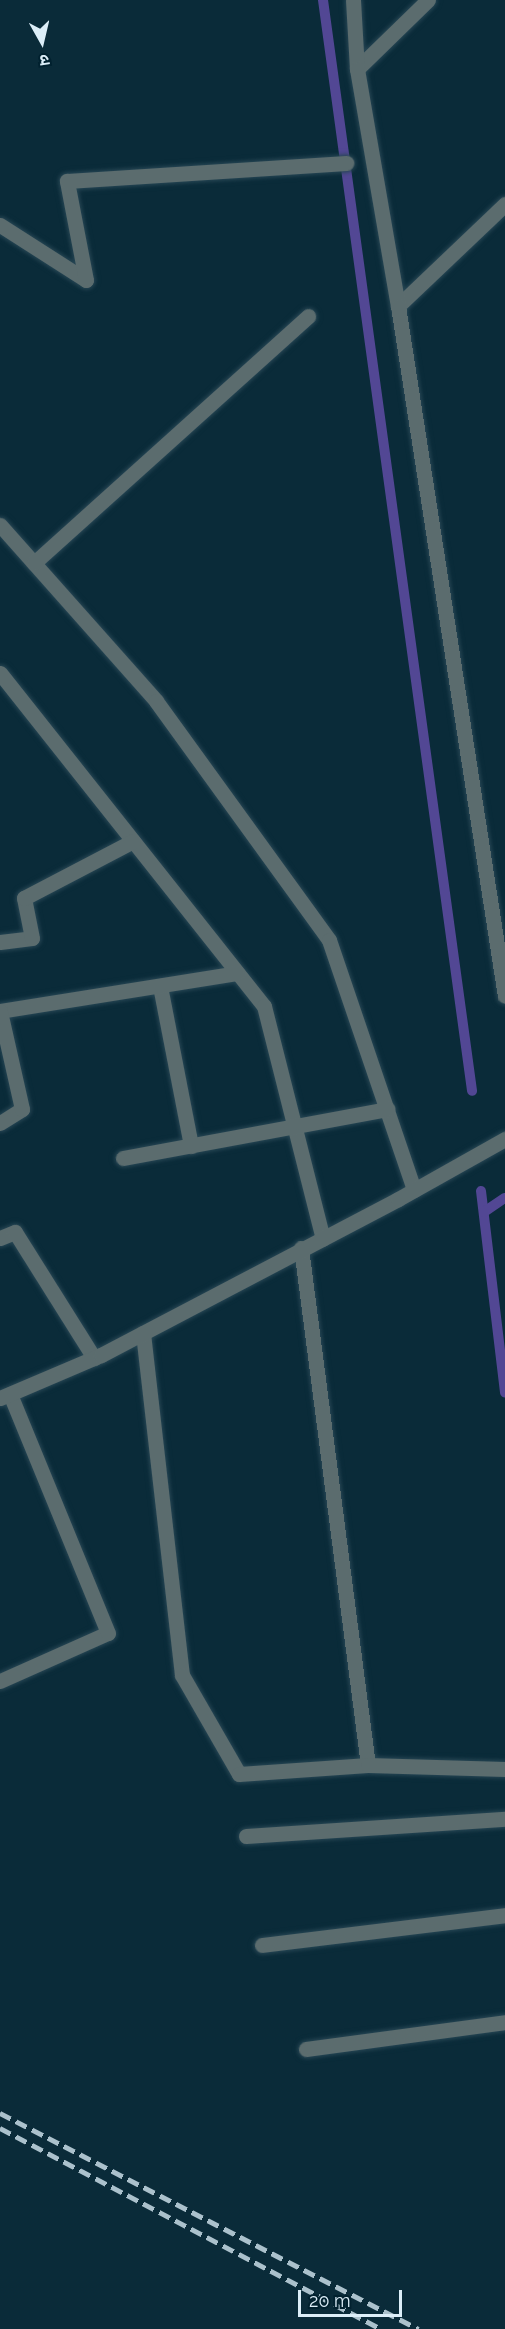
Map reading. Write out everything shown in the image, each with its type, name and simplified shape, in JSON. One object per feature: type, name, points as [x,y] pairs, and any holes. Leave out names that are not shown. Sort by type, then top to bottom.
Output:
[{"type":"street","points":[[353,0],[357,69],[398,306],[505,996]]},
{"type":"street","points":[[357,69],[428,0]]},
{"type":"street","points":[[0,225],[86,280],[67,181],[346,163]]},
{"type":"street","points":[[398,306],[505,204]]},
{"type":"street","points":[[33,563],[308,316]]},
{"type":"street","points":[[0,525],[156,701],[329,940],[414,1190]]},
{"type":"street","points":[[0,673],[264,1006],[323,1239]]},
{"type":"street","points":[[0,942],[32,938],[24,898],[133,841]]},
{"type":"street","points":[[0,1123],[22,1109],[0,1011],[237,973]]},
{"type":"street","points":[[159,986],[191,1146]]},
{"type":"street","points":[[123,1158],[387,1110]]},
{"type":"street","points":[[0,1681],[108,1633],[5,1396],[94,1358],[143,1333],[300,1248],[323,1239],[505,1139]]},
{"type":"street","points":[[0,1238],[15,1232],[94,1358]]},
{"type":"street","points":[[300,1248],[368,1765]]},
{"type":"street","points":[[143,1333],[182,1675],[239,1774],[368,1765],[505,1770]]},
{"type":"street","points":[[246,1836],[505,1819]]},
{"type":"street","points":[[262,1945],[505,1915]]},
{"type":"street","points":[[306,2049],[505,2022]]},
{"type":"waterway","points":[[323,0],[472,1091]]},
{"type":"waterway","points":[[481,1191],[505,1393]]},
{"type":"waterway","points":[[484,1212],[505,1198]]},
{"type":"railway","points":[[0,2113],[418,2329]]},
{"type":"railway","points":[[0,2128],[381,2329]]}]
